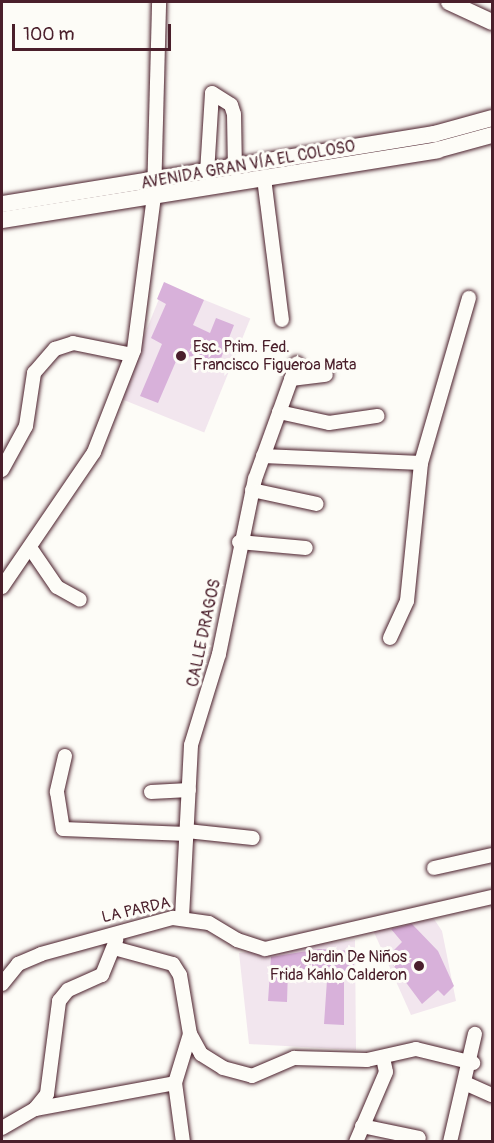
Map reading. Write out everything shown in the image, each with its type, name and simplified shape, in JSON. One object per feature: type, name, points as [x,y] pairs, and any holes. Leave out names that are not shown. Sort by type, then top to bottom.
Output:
[{"type":"main road","points":[[449,2],[492,22]]},
{"type":"main road","name":"AVENIDA GRAN VÍA EL COLOSO","points":[[2,220],[154,189],[207,173],[434,134],[492,118]]},
{"type":"main road","name":"AVENIDA GRAN VÍA EL COLOSO","points":[[2,204],[264,178],[437,150],[492,135]]},
{"type":"street","points":[[2,587],[32,549],[94,452],[132,355],[154,189],[159,2]]},
{"type":"street","points":[[207,173],[212,93],[231,105],[234,114],[235,169]]},
{"type":"street","points":[[264,178],[282,320]]},
{"type":"street","points":[[390,638],[407,601],[421,463],[469,298]]},
{"type":"street","points":[[2,470],[26,426],[34,373],[56,349],[73,344],[132,355]]},
{"type":"street","name":"CALLE DRAGOS","points":[[182,917],[191,745],[219,654],[239,542],[252,490],[297,363]]},
{"type":"street","points":[[291,379],[326,375]]},
{"type":"street","points":[[279,412],[329,423],[376,416]]},
{"type":"street","points":[[263,456],[421,463]]},
{"type":"street","points":[[252,490],[317,504]]},
{"type":"street","points":[[239,542],[306,548]]},
{"type":"street","points":[[32,549],[57,587],[80,600]]},
{"type":"street","points":[[65,756],[57,792],[63,830],[187,833],[253,838]]},
{"type":"street","points":[[151,792],[189,790]]},
{"type":"street","points":[[434,868],[492,855]]},
{"type":"street","name":"LA PARDA","points":[[2,984],[18,964],[118,929],[182,917],[265,948],[492,897]]},
{"type":"street","points":[[35,1109],[47,1094],[62,995],[102,975],[114,948],[118,929]]},
{"type":"street","points":[[114,948],[173,964],[180,975],[190,1034],[208,1059],[252,1076],[294,1058],[383,1058],[416,1050],[472,1063]]},
{"type":"street","points":[[183,1142],[175,1083],[190,1034]]},
{"type":"street","points":[[450,1142],[472,1063],[475,1034]]},
{"type":"street","points":[[356,1142],[386,1072],[383,1058]]},
{"type":"street","points":[[2,1128],[35,1109],[175,1083]]},
{"type":"street","points":[[467,1084],[492,1095]]},
{"type":"street","points":[[362,1126],[418,1138]]},
{"type":"shaded area","points":[[165,284],[250,318],[204,433],[119,398]]},
{"type":"shaded area","name":"Jardin De Niños Frida Kahlo Calderon","points":[[434,919],[442,931],[456,1001],[411,1015],[373,930]]},
{"type":"shaded area","points":[[355,940],[356,1050],[249,1044],[239,953]]},
{"type":"building","points":[[164,282],[204,300],[193,325],[210,333],[216,318],[234,325],[216,371],[180,352],[158,403],[140,396],[162,344],[151,338],[166,304],[157,299]]},
{"type":"building","points":[[412,924],[438,951],[454,986],[444,996],[438,990],[422,1004],[387,957],[402,942],[391,929]]},
{"type":"building","points":[[319,949],[354,951],[354,978],[344,978],[344,1025],[324,1024],[327,980],[317,980],[318,970],[288,969],[287,1002],[268,1001],[271,957]]},
{"type":"place","name":"Esc. Prim. Fed. Francisco Figueroa Mata","points":[[181,356]]},
{"type":"place","name":"Jardin De Niños Frida Kahlo Calderon","points":[[419,966]]}]
